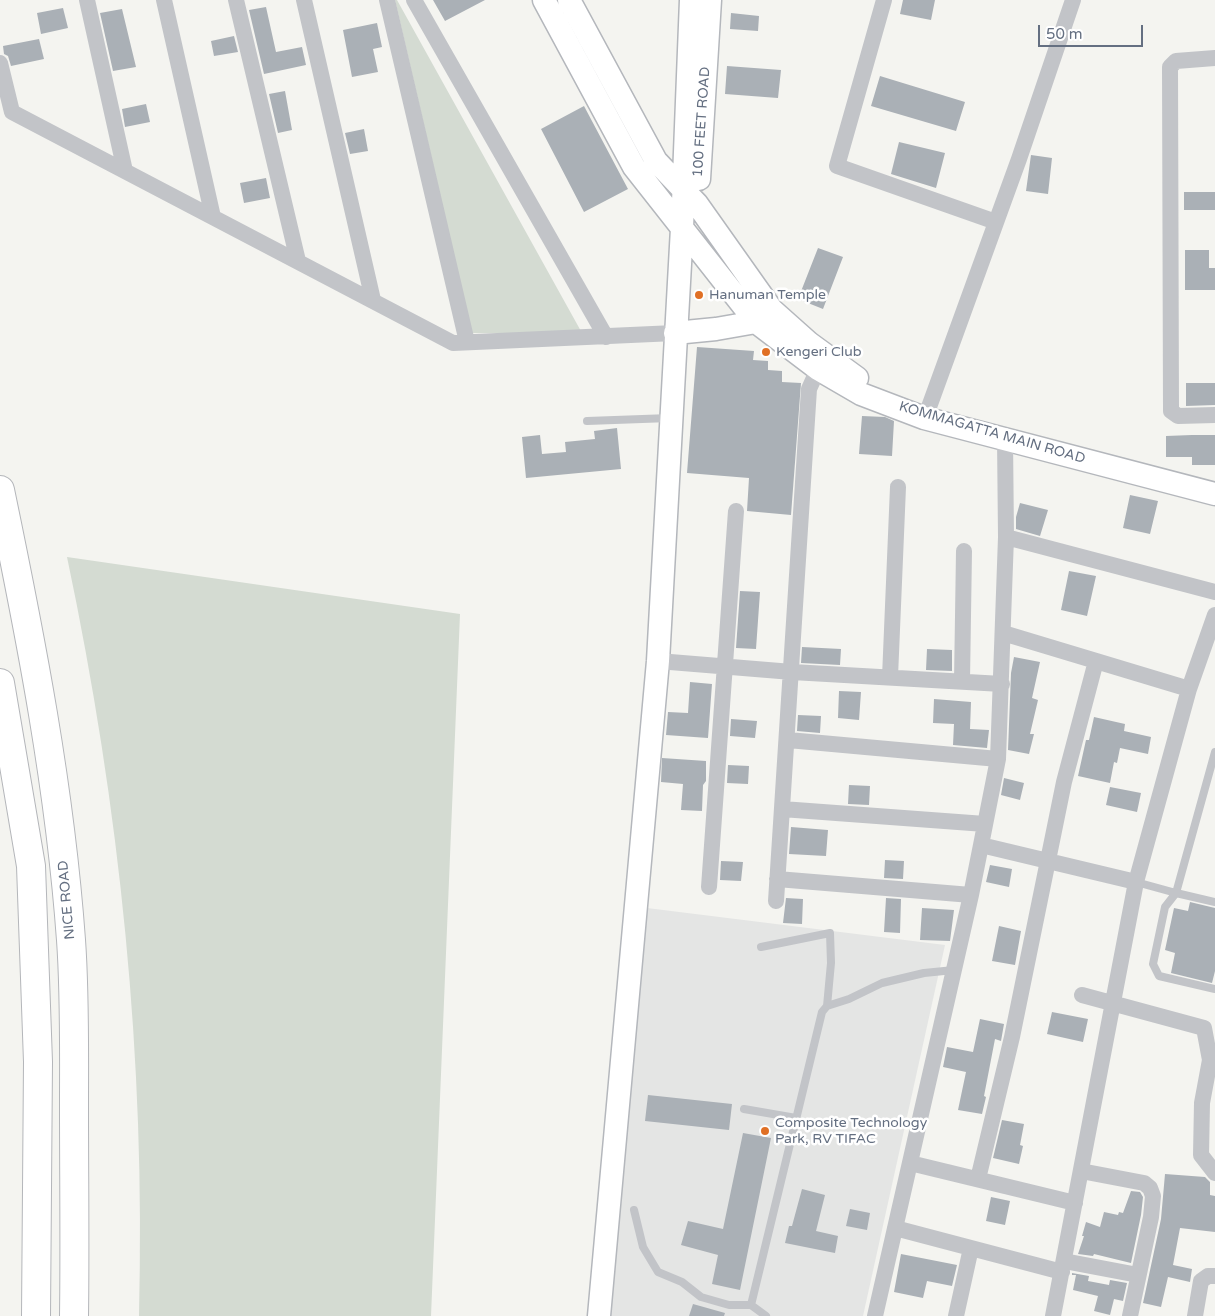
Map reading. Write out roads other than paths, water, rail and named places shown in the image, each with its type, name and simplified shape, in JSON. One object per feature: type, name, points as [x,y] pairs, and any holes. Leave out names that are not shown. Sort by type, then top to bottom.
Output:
[{"type":"highway","name":"NICE ROAD","points":[[0,490],[47,733],[65,867],[71,942],[74,1061],[74,1316]]},
{"type":"highway","points":[[0,683],[30,866],[38,1062],[36,1316]]},
{"type":"main road","name":"KOMMAGATTA MAIN ROAD","points":[[544,0],[634,167],[688,236],[818,370],[861,394],[924,418],[1215,494]]},
{"type":"main road","name":"KOMMAGATTA MAIN ROAD","points":[[568,0],[656,161],[690,197],[764,316],[809,342],[865,383],[929,407],[1215,481]]},
{"type":"main road","name":"100 FEET ROAD","points":[[690,0],[690,197]]},
{"type":"main road","name":"100 FEET ROAD","points":[[599,1316],[658,661],[675,333],[688,236],[690,197],[710,0]]},
{"type":"main road","points":[[675,333],[716,329],[764,316]]},
{"type":"street","points":[[87,0],[125,171]]},
{"type":"street","points":[[164,0],[213,217]]},
{"type":"street","points":[[236,0],[298,261]]},
{"type":"street","points":[[304,0],[372,300]]},
{"type":"street","points":[[387,0],[467,342]]},
{"type":"street","points":[[414,0],[606,337]]},
{"type":"street","points":[[884,0],[837,166],[996,222]]},
{"type":"street","points":[[929,407],[1073,0]]},
{"type":"street","points":[[1215,58],[1176,61],[1170,67],[1170,87],[1171,411],[1178,416],[1215,415]]},
{"type":"street","points":[[0,63],[12,112],[453,343],[675,333]]},
{"type":"street","points":[[776,901],[788,740],[809,389],[818,370]]},
{"type":"street","points":[[876,1316],[971,895],[998,759],[1006,538],[1005,438]]},
{"type":"street","points":[[890,678],[898,487]]},
{"type":"street","points":[[709,887],[736,511]]},
{"type":"street","points":[[1006,538],[1215,592]]},
{"type":"street","points":[[962,682],[964,551]]},
{"type":"street","points":[[1053,1316],[1136,882],[1189,689],[1215,615]]},
{"type":"street","points":[[1003,633],[1189,689]]},
{"type":"street","points":[[658,661],[792,672],[1002,684]]},
{"type":"street","points":[[978,1179],[1012,1037],[1064,782],[1096,661]]},
{"type":"street","points":[[788,740],[998,759]]},
{"type":"street","points":[[782,809],[985,824]]},
{"type":"street","points":[[981,845],[1136,882]]},
{"type":"street","points":[[778,879],[971,895]]},
{"type":"street","points":[[1082,995],[1204,1028],[1210,1060],[1202,1103],[1201,1155],[1215,1173]]},
{"type":"street","points":[[910,1162],[1075,1203]]},
{"type":"street","points":[[1081,1171],[1144,1183],[1150,1188],[1153,1196],[1151,1217],[1138,1275],[1134,1315]]},
{"type":"street","points":[[895,1228],[971,1248],[1063,1267],[1138,1275]]},
{"type":"street","points":[[956,1316],[971,1248]]},
{"type":"street","points":[[1195,1316],[1201,1281],[1208,1276],[1215,1276]]},
{"type":"lane","points":[[588,421],[672,418]]},
{"type":"lane","points":[[1215,752],[1176,892],[1165,907],[1153,964],[1159,976],[1215,989]]},
{"type":"lane","points":[[1136,882],[1215,902]]},
{"type":"lane","points":[[761,947],[830,933],[827,1006]]},
{"type":"lane","points":[[751,1305],[822,1012],[827,1006],[849,999],[882,983],[924,973],[954,970]]},
{"type":"lane","points":[[744,1109],[796,1118]]},
{"type":"lane","points":[[634,1210],[643,1247],[658,1272],[682,1282],[701,1297],[729,1305],[751,1305],[766,1316]]},
{"type":"place","name":"Hanuman Temple","points":[[699,295]]},
{"type":"place","name":"Kengeri Club","points":[[766,352]]},
{"type":"place","name":"Composite Technology Park, RV TIFAC","points":[[765,1131]]}]
